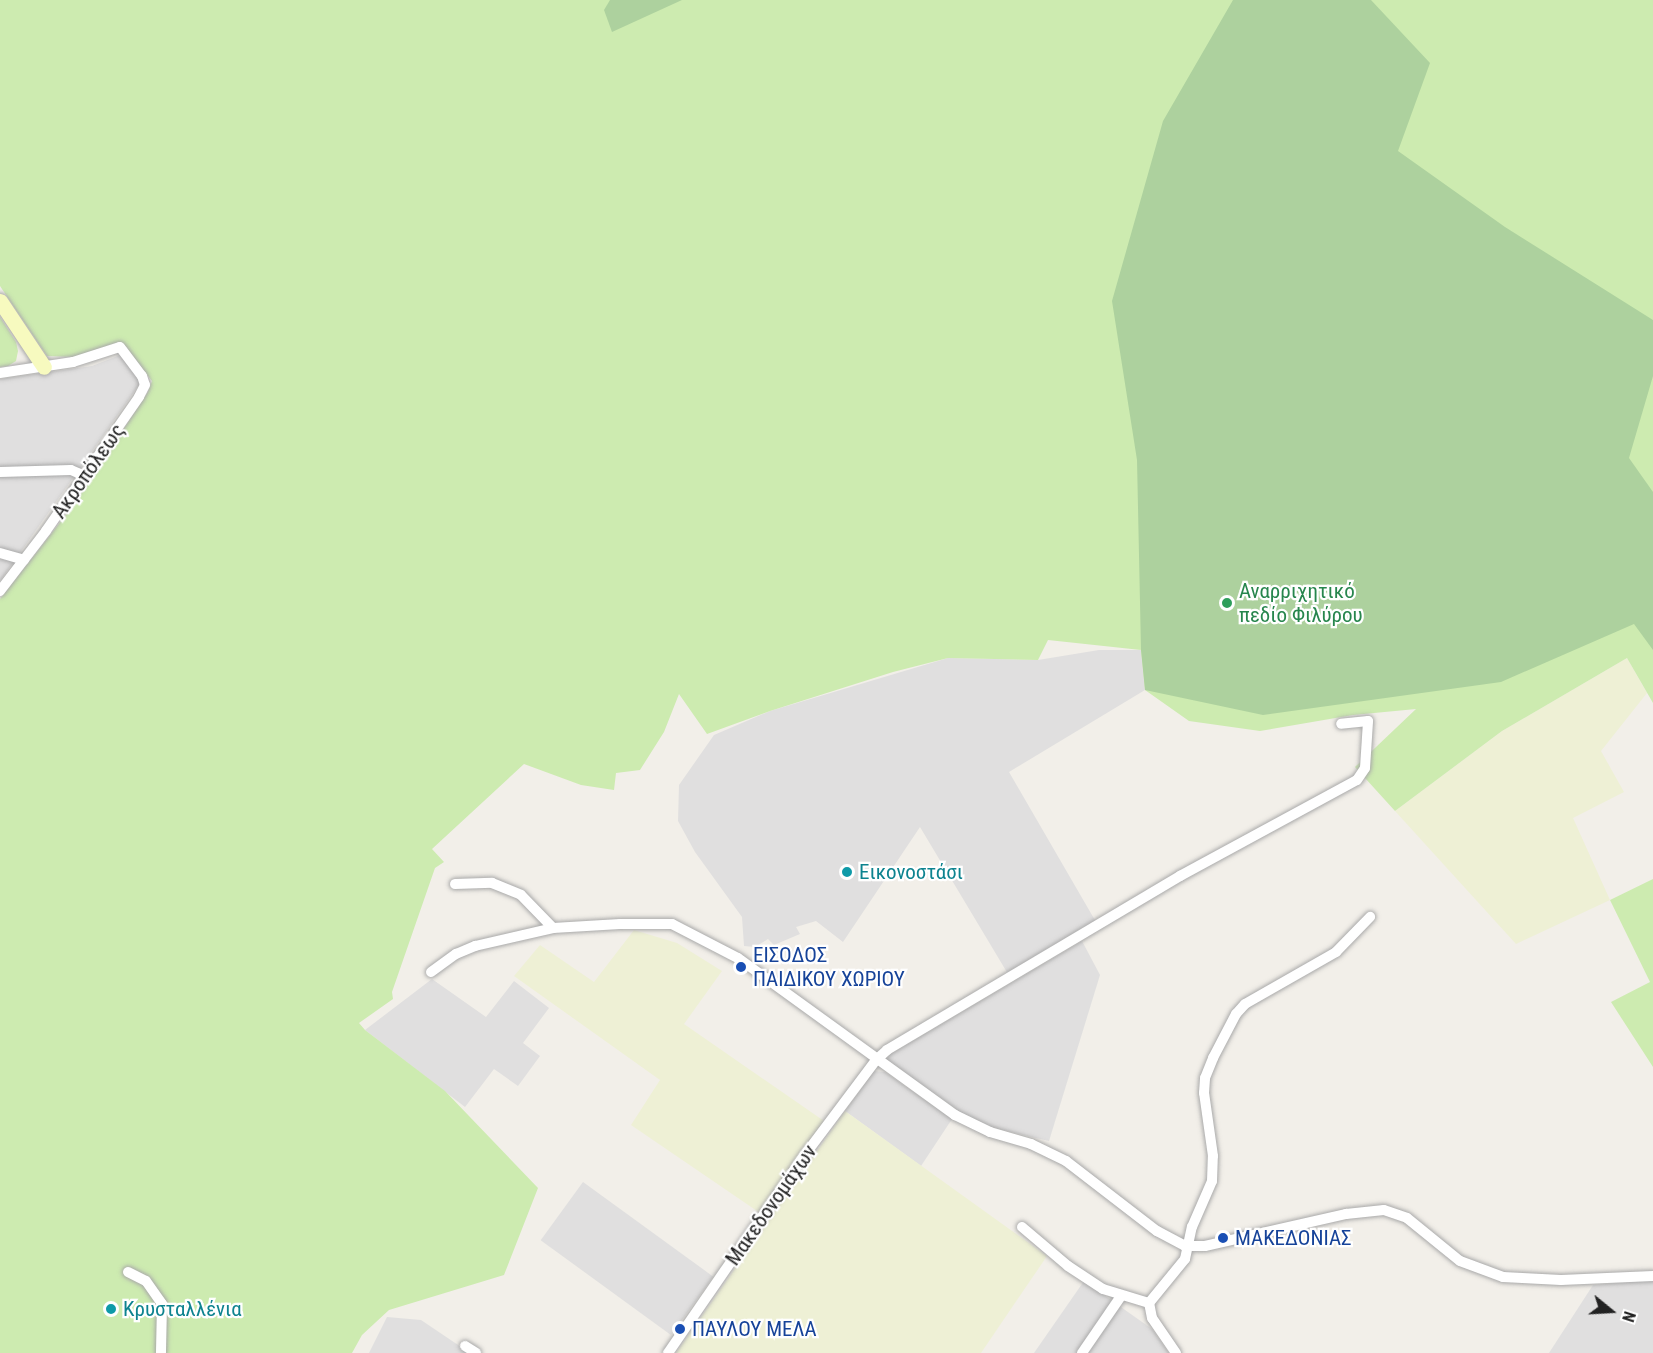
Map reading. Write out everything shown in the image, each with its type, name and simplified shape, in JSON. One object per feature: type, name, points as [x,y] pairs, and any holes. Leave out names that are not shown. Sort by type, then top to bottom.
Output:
[{"type":"street","points":[[0,301],[44,367],[0,373]]},
{"type":"street","name":"Ακροπόλεως","points":[[0,591],[144,389],[143,378],[120,347],[95,357],[44,367]]},
{"type":"street","points":[[0,472],[71,470],[83,475]]},
{"type":"street","points":[[0,553],[24,560]]},
{"type":"street","name":"Μακεδονομάχων","points":[[668,1353],[804,1156],[876,1060],[887,1050],[1180,876],[1357,780],[1365,768],[1368,722],[1341,724]]},
{"type":"street","points":[[455,885],[492,883],[521,895],[554,928]]},
{"type":"street","points":[[1149,1303],[1185,1259],[1192,1227],[1210,1190],[1213,1174],[1204,1085],[1213,1058],[1232,1021],[1250,1000],[1336,952],[1370,917]]},
{"type":"street","points":[[431,972],[456,954],[475,946],[554,928],[672,924],[738,958],[955,1116],[990,1132],[1031,1144],[1066,1161],[1156,1231],[1189,1247],[1226,1242],[1346,1214],[1384,1210],[1402,1215],[1460,1262],[1503,1277],[1561,1280],[1653,1276]]},
{"type":"street","points":[[1022,1227],[1068,1266],[1103,1289],[1149,1303]]},
{"type":"street","points":[[128,1272],[146,1281],[162,1304],[161,1353]]},
{"type":"street","points":[[1082,1353],[1120,1296]]},
{"type":"street","points":[[1149,1303],[1152,1318],[1176,1353]]},
{"type":"street","points":[[465,1346],[476,1353]]},
{"type":"shaded area","points":[[120,355],[141,382],[0,581],[0,379],[92,366]]},
{"type":"shaded area","points":[[1099,650],[1141,650],[1145,690],[1009,772],[1096,922],[1008,974],[920,827],[843,942],[816,921],[796,927],[800,934],[774,945],[768,939],[755,947],[744,946],[742,917],[695,852],[678,821],[679,785],[714,735],[770,711],[948,658],[1038,660]]},
{"type":"shaded area","points":[[1082,941],[1100,975],[1049,1141],[990,1127],[967,1117],[887,1060],[889,1055]]},
{"type":"shaded area","points":[[432,979],[486,1017],[514,981],[549,1008],[523,1043],[540,1056],[518,1086],[494,1069],[465,1107],[365,1030]]},
{"type":"shaded area","points":[[874,1071],[885,1072],[952,1119],[921,1166],[845,1111]]},
{"type":"shaded area","points":[[583,1182],[713,1277],[671,1335],[541,1240]]},
{"type":"shaded area","points":[[1653,1280],[1653,1353],[1549,1353],[1593,1285]]},
{"type":"shaded area","points":[[1084,1281],[1152,1329],[1169,1353],[1034,1353]]},
{"type":"shaded area","points":[[387,1317],[421,1320],[470,1353],[369,1353]]},
{"type":"green space","points":[[0,0],[1653,0],[1653,703],[1627,658],[1502,731],[1395,811],[1355,767],[1416,709],[1353,715],[1260,731],[1189,721],[1145,690],[1141,650],[1048,640],[1038,660],[948,658],[893,672],[770,711],[707,734],[679,694],[664,732],[640,770],[616,773],[614,790],[581,785],[524,764],[432,849],[444,862],[435,868],[392,992],[393,999],[359,1023],[445,1091],[538,1188],[504,1275],[389,1310],[362,1335],[352,1353],[0,1353],[0,599],[73,506],[148,392],[152,381],[123,343],[75,357],[47,356],[0,286]]},
{"type":"green space","points":[[610,0],[682,0],[612,32],[604,10]]},
{"type":"green space","points":[[1233,0],[1371,0],[1430,63],[1398,151],[1505,227],[1653,320],[1653,376],[1629,458],[1653,492],[1653,650],[1634,624],[1501,682],[1263,715],[1145,690],[1141,650],[1137,460],[1112,301],[1163,121]]},
{"type":"green space","points":[[0,317],[16,342],[18,351],[16,361],[8,366],[0,367]]},
{"type":"green space","points":[[1627,658],[1647,693],[1601,751],[1624,792],[1573,818],[1610,900],[1516,944],[1395,811],[1502,731]]},
{"type":"green space","points":[[1653,879],[1653,1067],[1611,1002],[1650,982],[1610,900]]},
{"type":"green space","points":[[634,930],[677,943],[722,971],[684,1024],[824,1121],[760,1213],[631,1125],[660,1080],[514,976],[540,945],[594,982]]},
{"type":"green space","points":[[845,1111],[1047,1256],[981,1353],[676,1353]]},
{"type":"place","name":"Αναρριχητικό πεδίο Φιλύρου","points":[[1227,603]]},
{"type":"place","name":"Εικονοστάσι","points":[[847,872]]},
{"type":"place","name":"ΕΙΣΟΔΟΣ ΠΑΙΔΙΚΟΥ ΧΩΡΙΟΥ","points":[[741,967]]},
{"type":"place","name":"ΜΑΚΕΔΟΝΙΑΣ","points":[[1223,1238]]},
{"type":"place","name":"Κρυσταλλένια","points":[[111,1309]]},
{"type":"place","name":"ΠΑΥΛΟΥ ΜΕΛΑ","points":[[680,1329]]}]
